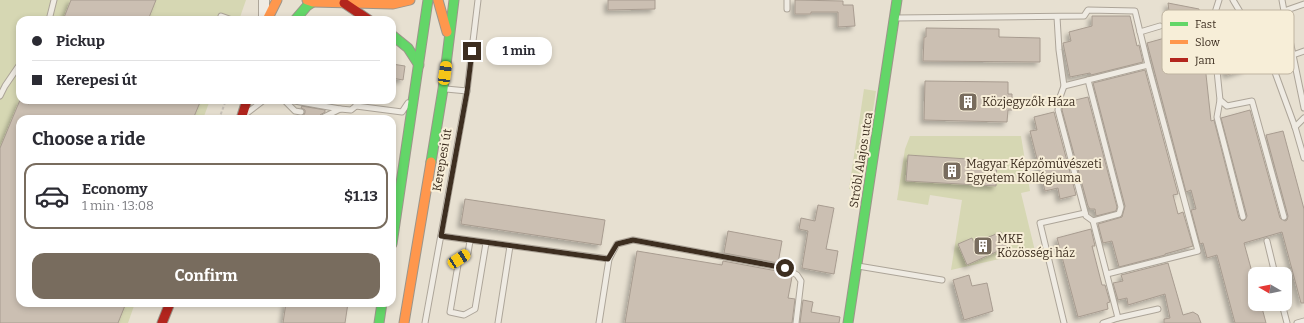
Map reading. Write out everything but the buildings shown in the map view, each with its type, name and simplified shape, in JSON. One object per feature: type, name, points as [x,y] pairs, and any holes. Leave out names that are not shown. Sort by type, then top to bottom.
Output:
[{"type":"main road","points":[[269,16],[277,0]]},
{"type":"main road","points":[[298,16],[310,1],[345,1],[392,4],[410,0]]},
{"type":"main road","points":[[396,217],[428,0]]},
{"type":"main road","points":[[438,0],[444,18],[449,43]]},
{"type":"main road","name":"Kerepesi út","points":[[404,323],[443,88],[454,0]]},
{"type":"main road","name":"Stróbl Alajos utca","points":[[848,323],[897,0]]},
{"type":"main road","points":[[345,1],[364,16]]},
{"type":"main road","points":[[396,38],[410,49],[419,66]]},
{"type":"main road","points":[[242,115],[246,104]]},
{"type":"main road","points":[[162,323],[168,307]]},
{"type":"main road","points":[[379,323],[381,307]]},
{"type":"street","points":[[264,0],[264,16]]},
{"type":"lane","points":[[50,16],[54,0]]},
{"type":"lane","name":"Kerepesi út","points":[[425,323],[467,92],[478,0]]},
{"type":"lane","points":[[787,0],[787,9]]},
{"type":"lane","points":[[1216,10],[1219,0]]},
{"type":"lane","points":[[1233,0],[1239,10]]},
{"type":"lane","points":[[1282,0],[1284,10]]},
{"type":"lane","points":[[1287,10],[1304,4]]},
{"type":"lane","points":[[894,18],[1084,16],[1088,10],[1135,11],[1198,250],[1107,274]]},
{"type":"lane","points":[[1058,16],[1059,50],[1064,86],[1060,97],[1058,110],[1086,216],[1093,221],[1118,318]]},
{"type":"lane","points":[[1140,32],[1160,26]]},
{"type":"lane","points":[[1294,55],[1304,52]]},
{"type":"lane","points":[[1294,60],[1304,108]]},
{"type":"lane","points":[[1064,86],[1148,65]]},
{"type":"lane","points":[[0,96],[16,70]]},
{"type":"lane","points":[[1217,74],[1220,100],[1217,117],[1243,217]]},
{"type":"lane","points":[[1276,74],[1295,127],[1304,158]]},
{"type":"lane","points":[[1088,80],[1121,207],[1119,214],[1093,221]]},
{"type":"lane","points":[[443,88],[467,92]]},
{"type":"lane","points":[[361,104],[402,112],[414,94]]},
{"type":"lane","points":[[1220,100],[1227,106],[1252,101],[1284,217]]},
{"type":"lane","points":[[245,115],[259,104]]},
{"type":"lane","points":[[288,104],[295,111],[301,112]]},
{"type":"lane","points":[[312,104],[351,110],[355,104]]},
{"type":"lane","points":[[328,115],[340,109]]},
{"type":"lane","points":[[1295,127],[1304,118]]},
{"type":"lane","points":[[1064,323],[1040,223],[1086,213]]},
{"type":"lane","points":[[441,236],[608,259]]},
{"type":"lane","points":[[470,240],[468,253],[459,259],[450,312],[464,315],[475,309],[486,243]]},
{"type":"lane","points":[[599,323],[608,259],[617,244],[633,240],[785,268],[797,275],[801,281],[796,323]]},
{"type":"lane","points":[[1267,241],[1273,267]]},
{"type":"lane","points":[[498,323],[510,246]]},
{"type":"lane","points":[[857,266],[942,280]]},
{"type":"lane","points":[[1103,323],[1158,309]]},
{"type":"lane","points":[[1284,311],[1287,323]]},
{"type":"lane","points":[[1297,323],[1304,321]]},
{"type":"path","points":[[220,115],[225,104]]},
{"type":"green space","points":[[0,0],[246,0],[240,16],[16,16],[16,104],[209,104],[204,115],[16,115],[16,307],[134,307],[128,323],[0,323]]},
{"type":"green space","points":[[864,89],[876,91],[868,142],[866,145],[867,147],[861,191],[849,189]]},
{"type":"green space","points":[[910,136],[1021,136],[1030,191],[1021,193],[1035,251],[951,270],[962,200],[930,195],[928,205],[897,200],[905,149]]},
{"type":"traffic: fast","points":[[396,217],[428,0]]},
{"type":"traffic: fast","points":[[431,162],[443,89],[454,0]]},
{"type":"traffic: fast","points":[[848,323],[897,0]]},
{"type":"traffic: fast","points":[[298,16],[307,6],[313,2]]},
{"type":"traffic: fast","points":[[396,38],[408,48],[419,65]]},
{"type":"traffic: fast","points":[[379,323],[381,307]]},
{"type":"traffic: slow","points":[[269,16],[277,0]]},
{"type":"traffic: slow","points":[[307,0],[313,2],[393,4],[410,0]]},
{"type":"traffic: slow","points":[[438,0],[447,32]]},
{"type":"traffic: slow","points":[[404,323],[431,162]]},
{"type":"traffic: jam","points":[[344,3],[363,16]]},
{"type":"traffic: jam","points":[[242,115],[246,104]]},
{"type":"traffic: jam","points":[[162,323],[168,307]]},
{"type":"place","name":"Közjegyzők Háza","points":[[968,102]]},
{"type":"place","name":"Magyar Képzőművészeti Egyetem Kollégiuma","points":[[952,171]]},
{"type":"place","name":"MKE Közösségi ház","points":[[983,246]]},
{"type":"route","points":[[472,51],[467,92],[441,236],[608,259],[617,244],[633,240],[785,268]]}]
